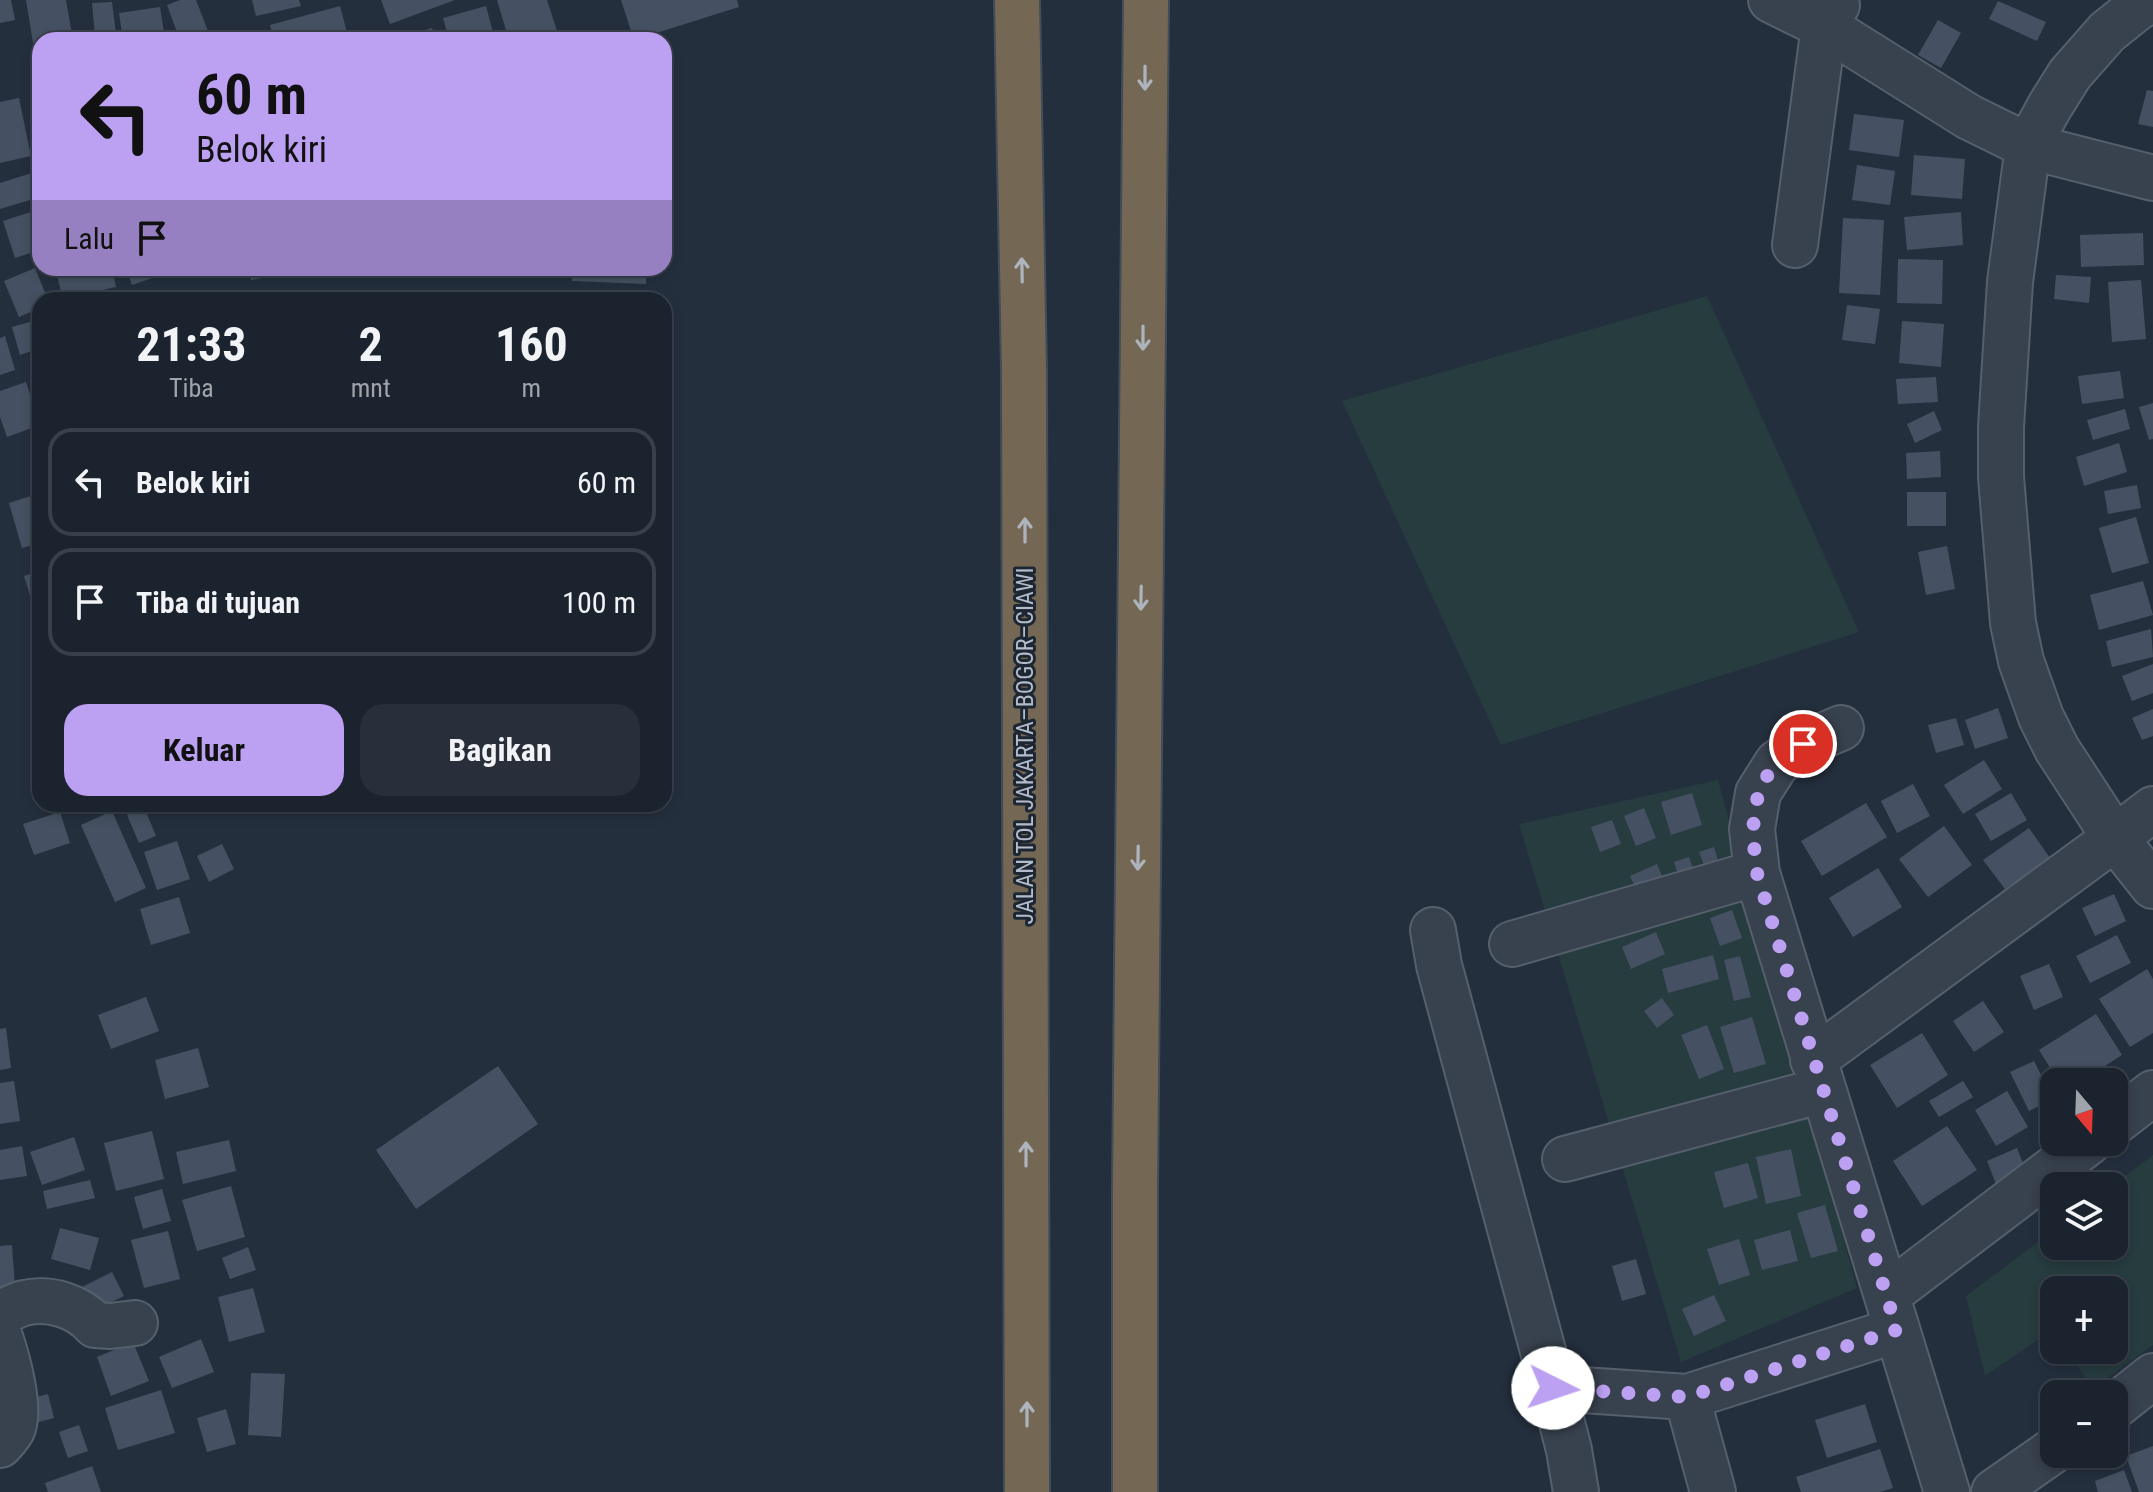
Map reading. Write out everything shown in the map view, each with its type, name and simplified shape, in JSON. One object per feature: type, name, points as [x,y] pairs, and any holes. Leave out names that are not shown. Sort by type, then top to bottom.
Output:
[{"type":"highway","name":"JALAN TOL JAKARTA–BOGOR–CIAWI","points":[[1017,0],[1024,371],[1027,1492]]},
{"type":"highway","points":[[1135,1492],[1146,0]]},
{"type":"street","points":[[1771,0],[1832,13],[1969,117],[2028,146],[2153,178]]},
{"type":"street","points":[[2151,0],[2107,32],[2070,74],[2028,146],[2010,282],[2001,477],[2013,623],[2021,661],[2041,717],[2051,739],[2115,838],[2153,886]]},
{"type":"street","points":[[1795,245],[1832,13]]},
{"type":"street","points":[[1841,728],[1803,744],[1777,763],[1758,793],[1752,829],[1757,873],[1947,1492]]},
{"type":"street","points":[[1565,1159],[1818,1075],[2153,809]]},
{"type":"street","points":[[1512,944],[1757,873]]},
{"type":"street","points":[[1433,930],[1439,965],[1569,1450],[1576,1492]]},
{"type":"street","points":[[2128,1112],[2153,1093]]},
{"type":"street","points":[[1553,1388],[1687,1397],[1892,1313],[2073,1156]]},
{"type":"street","points":[[0,1313],[25,1303],[48,1302],[73,1307],[95,1325],[135,1323]]},
{"type":"street","points":[[0,1337],[10,1367],[15,1418],[12,1430],[0,1445]]},
{"type":"street","points":[[2128,1396],[2153,1376]]},
{"type":"street","points":[[1687,1397],[1713,1492]]},
{"type":"street","points":[[2128,1415],[2153,1410]]},
{"type":"street","points":[[1994,1492],[2040,1460]]},
{"type":"green space","points":[[1707,296],[1859,632],[1501,745],[1342,401]]},
{"type":"green space","points":[[1718,780],[1857,1288],[1681,1362],[1519,824]]},
{"type":"green space","points":[[2153,1155],[2153,1345],[2128,1363],[2128,1276],[2040,1276],[2040,1339],[1985,1376],[1966,1296],[2040,1240],[2040,1260],[2128,1260],[2128,1174]]},
{"type":"green space","points":[[2077,1364],[2127,1364],[2104,1380],[2086,1380]]},
{"type":"building","points":[[0,0],[11,0],[15,20],[0,23]]},
{"type":"building","points":[[26,0],[66,0],[72,32],[32,32],[32,36]]},
{"type":"building","points":[[180,0],[196,0],[208,32],[177,32],[167,5]]},
{"type":"building","points":[[252,0],[299,0],[301,6],[256,16]]},
{"type":"building","points":[[381,0],[455,0],[390,24]]},
{"type":"building","points":[[497,0],[547,0],[557,32],[507,32]]},
{"type":"building","points":[[621,0],[737,0],[739,7],[659,32],[631,32]]},
{"type":"building","points":[[1998,1],[2046,22],[2037,41],[1989,19]]},
{"type":"building","points":[[112,2],[116,32],[95,32],[92,3]]},
{"type":"building","points":[[340,6],[347,32],[272,32],[270,25]]},
{"type":"building","points":[[486,6],[493,32],[447,32],[443,18]]},
{"type":"building","points":[[160,7],[164,32],[122,32],[119,13]]},
{"type":"building","points":[[1938,20],[1961,33],[1941,68],[1918,55]]},
{"type":"building","points":[[2147,90],[2153,91],[2153,127],[2138,124]]},
{"type":"building","points":[[19,98],[31,156],[0,163],[0,102]]},
{"type":"building","points":[[1854,114],[1904,120],[1899,157],[1849,150]]},
{"type":"building","points":[[1914,155],[1965,159],[1962,199],[1911,195]]},
{"type":"building","points":[[1857,165],[1895,171],[1890,205],[1852,200]]},
{"type":"building","points":[[32,173],[32,199],[0,209],[0,183]]},
{"type":"building","points":[[32,212],[32,253],[15,258],[3,221]]},
{"type":"building","points":[[1961,212],[1963,245],[1907,250],[1904,217]]},
{"type":"building","points":[[1843,218],[1884,220],[1880,295],[1839,293]]},
{"type":"building","points":[[2143,233],[2144,265],[2081,267],[2080,235]]},
{"type":"building","points":[[1898,259],[1943,260],[1942,304],[1897,303]]},
{"type":"building","points":[[32,269],[32,276],[38,276],[45,292],[32,292],[32,311],[19,317],[4,281]]},
{"type":"building","points":[[2056,275],[2091,277],[2089,303],[2054,299]]},
{"type":"building","points":[[57,276],[114,276],[116,287],[94,292],[61,292]]},
{"type":"building","points":[[129,276],[158,276],[132,285]]},
{"type":"building","points":[[250,276],[273,276],[251,280]]},
{"type":"building","points":[[572,276],[646,276],[646,284],[572,281]]},
{"type":"building","points":[[2141,280],[2146,339],[2112,342],[2108,282]]},
{"type":"building","points":[[1847,305],[1880,309],[1875,344],[1842,340]]},
{"type":"building","points":[[32,321],[32,351],[20,355],[12,327]]},
{"type":"building","points":[[1902,321],[1944,324],[1941,367],[1899,363]]},
{"type":"building","points":[[5,336],[15,370],[0,375],[0,338]]},
{"type":"building","points":[[2120,371],[2124,398],[2082,404],[2078,376]]},
{"type":"building","points":[[1936,377],[1938,402],[1898,404],[1896,379]]},
{"type":"building","points":[[26,382],[32,400],[32,428],[7,437],[0,417],[0,391]]},
{"type":"building","points":[[2153,403],[2153,439],[2149,440],[2139,407]]},
{"type":"building","points":[[2125,409],[2130,429],[2093,440],[2087,420]]},
{"type":"building","points":[[1934,411],[1942,430],[1915,443],[1907,424]]},
{"type":"building","points":[[2119,443],[2127,472],[2084,486],[2076,457]]},
{"type":"building","points":[[1940,451],[1941,477],[1907,479],[1906,453]]},
{"type":"building","points":[[2137,485],[2141,508],[2108,514],[2104,491]]},
{"type":"building","points":[[1907,492],[1946,492],[1946,526],[1907,526]]},
{"type":"building","points":[[32,496],[32,545],[22,548],[9,503]]},
{"type":"building","points":[[2136,517],[2149,563],[2112,573],[2099,528]]},
{"type":"building","points":[[1947,546],[1955,589],[1926,595],[1918,552]]},
{"type":"building","points":[[32,574],[32,602],[24,576]]},
{"type":"building","points":[[2143,581],[2153,615],[2099,630],[2090,595]]},
{"type":"building","points":[[2151,629],[2153,657],[2112,667],[2106,641]]},
{"type":"building","points":[[2153,664],[2153,693],[2132,701],[2122,676]]},
{"type":"building","points":[[1998,708],[2008,738],[1975,749],[1965,720]]},
{"type":"building","points":[[2153,709],[2153,736],[2142,740],[2132,718]]},
{"type":"building","points":[[1956,718],[1964,745],[1936,753],[1928,725]]},
{"type":"building","points":[[1984,760],[2002,789],[1963,814],[1944,785]]},
{"type":"building","points":[[1913,784],[1930,816],[1897,833],[1881,801]]},
{"type":"building","points":[[1692,793],[1702,825],[1671,835],[1661,802]]},
{"type":"building","points":[[2011,793],[2027,820],[1991,841],[1975,814]]},
{"type":"building","points":[[1866,803],[1887,837],[1822,876],[1801,841]]},
{"type":"building","points":[[1644,808],[1656,838],[1636,846],[1624,816]]},
{"type":"building","points":[[60,812],[70,843],[34,855],[23,824]]},
{"type":"building","points":[[112,812],[146,888],[115,902],[81,825]]},
{"type":"building","points":[[146,812],[156,836],[139,843],[127,815]]},
{"type":"building","points":[[1612,820],[1621,844],[1600,852],[1591,827]]},
{"type":"building","points":[[1944,826],[1972,865],[1928,897],[1899,859]]},
{"type":"building","points":[[2029,828],[2050,858],[2005,889],[1983,860]]},
{"type":"building","points":[[177,841],[190,879],[157,890],[144,852]]},
{"type":"building","points":[[222,844],[234,869],[209,882],[197,856]]},
{"type":"building","points":[[1714,847],[1718,860],[1704,865],[1699,852]]},
{"type":"building","points":[[1689,857],[1695,875],[1680,881],[1674,862]]},
{"type":"building","points":[[1657,864],[1664,881],[1638,893],[1630,876]]},
{"type":"building","points":[[1878,868],[1902,907],[1853,937],[1829,898]]},
{"type":"building","points":[[2114,894],[2126,921],[2095,936],[2082,908]]},
{"type":"building","points":[[179,897],[190,933],[151,945],[140,909]]},
{"type":"building","points":[[1732,910],[1742,938],[1720,946],[1710,918]]},
{"type":"building","points":[[1656,932],[1665,954],[1631,969],[1622,947]]},
{"type":"building","points":[[2117,935],[2131,963],[2090,983],[2076,956]]},
{"type":"building","points":[[1713,955],[1719,979],[1668,993],[1662,969]]},
{"type":"building","points":[[1740,956],[1751,997],[1734,1001],[1724,960]]},
{"type":"building","points":[[2049,964],[2063,997],[2034,1010],[2020,976]]},
{"type":"building","points":[[2147,969],[2153,979],[2153,1033],[2130,1047],[2099,999]]},
{"type":"building","points":[[146,997],[159,1031],[111,1049],[98,1015]]},
{"type":"building","points":[[1662,998],[1674,1015],[1657,1028],[1644,1011]]},
{"type":"building","points":[[1983,1001],[2004,1032],[1974,1052],[1953,1021]]},
{"type":"building","points":[[2096,1014],[2122,1055],[2102,1068],[2050,1068],[2039,1050]]},
{"type":"building","points":[[1752,1017],[1766,1064],[1734,1073],[1720,1027]]},
{"type":"building","points":[[1707,1025],[1724,1069],[1699,1079],[1681,1035]]},
{"type":"building","points":[[6,1028],[11,1068],[0,1070],[0,1029]]},
{"type":"building","points":[[1922,1033],[1948,1075],[1897,1108],[1870,1065]]},
{"type":"building","points":[[198,1048],[209,1087],[165,1099],[155,1060]]},
{"type":"building","points":[[2034,1061],[2040,1073],[2040,1106],[2029,1111],[2010,1072]]},
{"type":"building","points":[[498,1066],[538,1124],[416,1209],[376,1150]]},
{"type":"building","points":[[14,1081],[20,1121],[0,1124],[0,1083]]},
{"type":"building","points":[[1963,1081],[1973,1097],[1939,1117],[1929,1101]]},
{"type":"building","points":[[2007,1091],[2028,1127],[1996,1146],[1975,1110]]},
{"type":"building","points":[[1947,1126],[1977,1170],[1922,1206],[1893,1161]]},
{"type":"building","points":[[152,1131],[164,1179],[116,1191],[104,1143]]},
{"type":"building","points":[[74,1137],[85,1170],[42,1185],[30,1152]]},
{"type":"building","points":[[229,1140],[236,1171],[183,1184],[176,1152]]},
{"type":"building","points":[[22,1146],[27,1176],[0,1180],[0,1150]]},
{"type":"building","points":[[2017,1148],[2026,1171],[1996,1184],[1987,1161]]},
{"type":"building","points":[[1791,1149],[1801,1196],[1766,1204],[1756,1157]]},
{"type":"building","points":[[1748,1163],[1758,1198],[1724,1208],[1714,1172]]},
{"type":"building","points":[[90,1180],[95,1198],[47,1209],[43,1191]]},
{"type":"building","points":[[231,1186],[245,1237],[197,1251],[182,1200]]},
{"type":"building","points":[[162,1189],[171,1221],[143,1229],[134,1197]]},
{"type":"building","points":[[1825,1205],[1838,1251],[1811,1258],[1797,1213]]},
{"type":"building","points":[[60,1228],[99,1238],[90,1270],[51,1259]]},
{"type":"building","points":[[1790,1230],[1798,1261],[1762,1270],[1754,1240]]},
{"type":"building","points":[[168,1231],[180,1279],[144,1288],[131,1240]]},
{"type":"building","points":[[1739,1239],[1750,1275],[1719,1285],[1707,1249]]},
{"type":"building","points":[[12,1245],[16,1301],[0,1302],[0,1246]]},
{"type":"building","points":[[248,1247],[256,1270],[230,1279],[222,1258]]},
{"type":"building","points":[[1636,1259],[1646,1294],[1622,1301],[1612,1266]]},
{"type":"building","points":[[112,1272],[124,1296],[87,1314],[76,1290]]},
{"type":"building","points":[[253,1288],[265,1332],[229,1342],[218,1297]]},
{"type":"building","points":[[1714,1295],[1726,1321],[1694,1336],[1682,1309]]},
{"type":"building","points":[[201,1339],[214,1372],[172,1388],[159,1357]]},
{"type":"building","points":[[133,1342],[149,1381],[111,1396],[97,1357]]},
{"type":"building","points":[[251,1373],[285,1374],[281,1437],[248,1435]]},
{"type":"building","points":[[161,1390],[175,1433],[118,1450],[105,1408]]},
{"type":"building","points":[[48,1394],[54,1418],[31,1424],[25,1400]]},
{"type":"building","points":[[1865,1404],[1877,1442],[1827,1458],[1815,1420]]},
{"type":"building","points":[[226,1409],[236,1444],[207,1452],[197,1418]]},
{"type":"building","points":[[79,1425],[88,1451],[68,1458],[59,1432]]},
{"type":"building","points":[[2153,1446],[2153,1492],[2139,1492],[2128,1455]]},
{"type":"building","points":[[1880,1449],[1893,1488],[1880,1492],[1801,1492],[1796,1477]]},
{"type":"building","points":[[92,1466],[101,1492],[48,1492],[45,1483]]},
{"type":"building","points":[[2124,1470],[2132,1492],[2098,1492],[2095,1481]]},
{"type":"route","points":[[1553,1388],[1687,1397],[1897,1330],[1757,873],[1752,829],[1758,793],[1777,763],[1803,744]]}]
